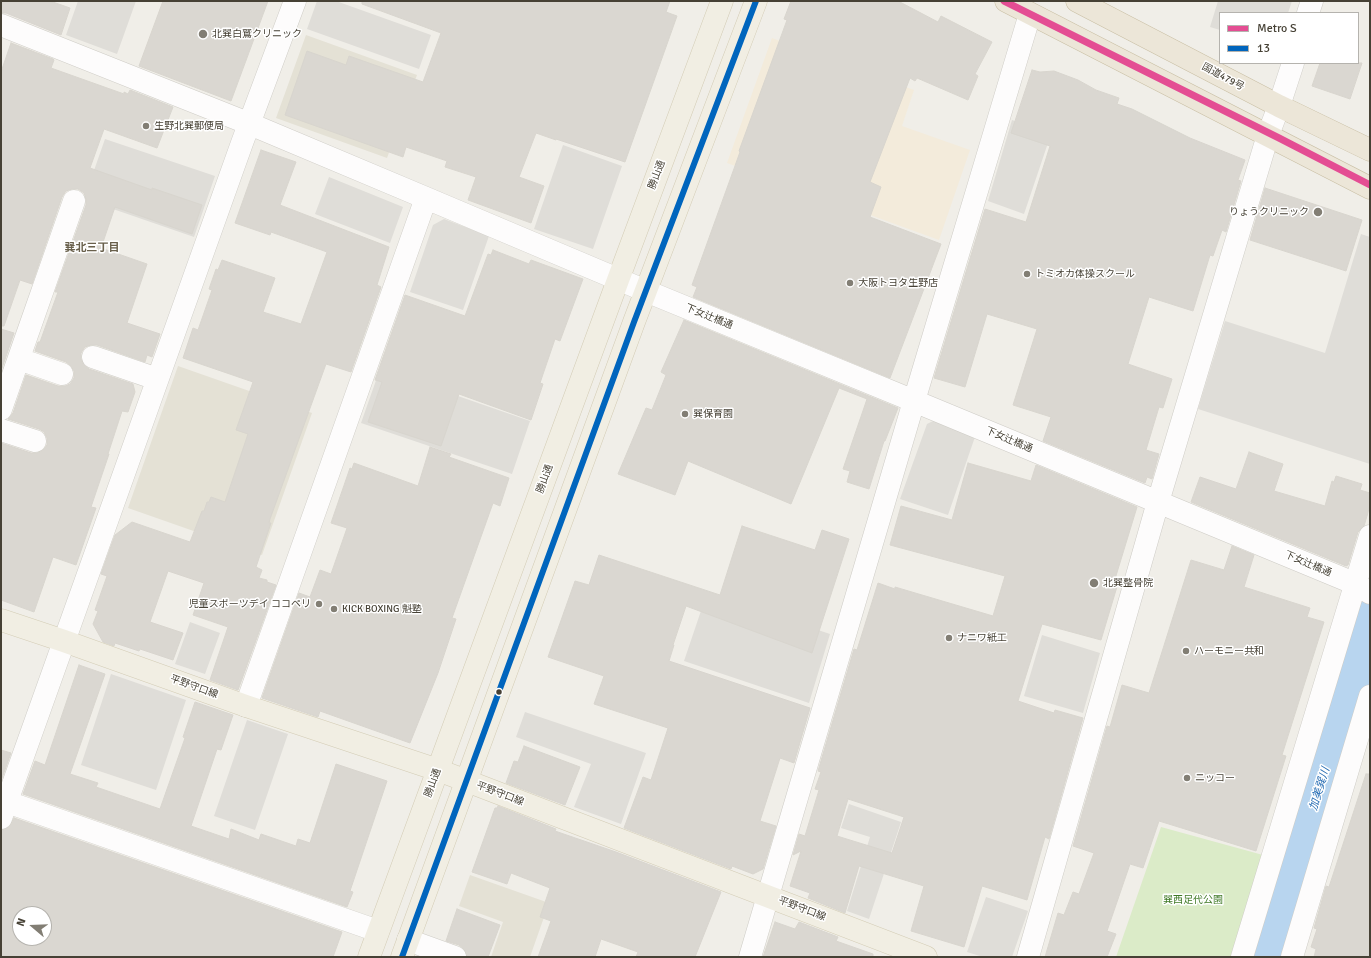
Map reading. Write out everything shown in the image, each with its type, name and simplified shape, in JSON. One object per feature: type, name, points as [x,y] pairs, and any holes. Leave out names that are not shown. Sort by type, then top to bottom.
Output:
[{"type":"highway","points":[[1006,1],[1370,188]]},
{"type":"highway","name":"国道479号","points":[[1077,1],[1279,106],[1370,150]]},
{"type":"main road","name":"勝山通","points":[[369,957],[722,1]]},
{"type":"main road","points":[[405,949],[646,291],[756,1]]},
{"type":"main road","name":"平野守口線","points":[[1,620],[246,706],[438,770],[926,957]]},
{"type":"street","points":[[295,1],[157,379],[4,810],[378,931]]},
{"type":"street","points":[[1308,12],[1312,1]]},
{"type":"street","points":[[750,957],[1030,14]]},
{"type":"street","name":"下女辻橋通","points":[[1,25],[250,124],[618,280],[1158,502],[1363,589]]},
{"type":"street","points":[[1028,957],[1158,502],[1268,135],[1279,106],[1292,64]]},
{"type":"street","points":[[246,706],[426,198]]},
{"type":"street","points":[[1,409],[74,201]]},
{"type":"street","points":[[93,357],[157,379]]},
{"type":"street","points":[[19,359],[62,374]]},
{"type":"street","points":[[1,430],[35,441]]},
{"type":"street","points":[[1242,957],[1363,589],[1370,536]]},
{"type":"street","points":[[1292,957],[1370,696]]},
{"type":"street","points":[[405,949],[455,957]]},
{"type":"shaded area","points":[[78,1],[136,1],[117,54],[66,35]]},
{"type":"shaded area","points":[[317,1],[336,1],[431,35],[419,69],[307,29]]},
{"type":"shaded area","points":[[1218,1],[1292,1],[1288,12],[1219,12],[1219,30],[1210,27]]},
{"type":"shaded area","points":[[306,35],[417,75],[387,158],[276,118]]},
{"type":"shaded area","points":[[772,38],[914,90],[902,126],[970,150],[939,240],[727,163]]},
{"type":"shaded area","points":[[1012,120],[1051,134],[1024,214],[988,201]]},
{"type":"shaded area","points":[[105,139],[215,176],[194,237],[84,199]]},
{"type":"shaded area","points":[[563,145],[622,166],[593,249],[534,229]]},
{"type":"shaded area","points":[[329,177],[403,207],[390,243],[315,214]]},
{"type":"shaded area","points":[[444,219],[489,236],[463,310],[410,292],[433,225]]},
{"type":"shaded area","points":[[1361,234],[1370,237],[1370,464],[1198,409],[1225,321],[1325,353]]},
{"type":"shaded area","points":[[178,366],[312,413],[262,555],[128,508]]},
{"type":"shaded area","points":[[380,369],[530,421],[512,474],[361,423]]},
{"type":"shaded area","points":[[935,420],[976,434],[948,515],[900,499],[927,424]]},
{"type":"shaded area","points":[[707,593],[830,634],[809,703],[684,661]]},
{"type":"shaded area","points":[[190,622],[220,633],[205,674],[175,664]]},
{"type":"shaded area","points":[[1042,635],[1100,653],[1083,713],[1024,696]]},
{"type":"shaded area","points":[[111,674],[186,700],[156,790],[81,765]]},
{"type":"shaded area","points":[[525,712],[646,753],[621,824],[574,807],[591,764],[516,737]]},
{"type":"shaded area","points":[[247,720],[288,734],[255,830],[214,816]]},
{"type":"shaded area","points":[[849,804],[901,822],[869,919],[847,911],[870,837],[841,828]]},
{"type":"shaded area","points":[[470,875],[549,903],[530,957],[491,957],[503,922],[459,906]]},
{"type":"shaded area","points":[[986,897],[1028,911],[1012,957],[983,957],[967,952]]},
{"type":"green space","name":"巽西足代公園","points":[[1161,827],[1263,855],[1231,957],[1116,957]]},
{"type":"building","points":[[1,1],[50,1],[70,8],[61,35],[6,13],[1,13]]},
{"type":"building","name":"北巽白鷲クリニック","points":[[163,1],[268,1],[231,101],[139,66]]},
{"type":"building","points":[[362,1],[670,1],[666,12],[677,16],[625,162],[536,133],[519,177],[544,186],[531,223],[468,200],[476,177],[445,167],[447,161],[406,147],[403,157],[285,115],[307,51],[346,65],[349,56],[423,82],[441,33],[362,4]]},
{"type":"building","points":[[791,1],[898,1],[938,22],[941,16],[992,42],[975,74],[978,76],[968,100],[917,78],[915,81],[910,78],[870,182],[881,187],[870,217],[941,244],[890,378],[693,297],[697,287],[692,285],[787,20],[784,19]]},
{"type":"building","points":[[11,43],[53,59],[51,68],[124,94],[124,92],[128,94],[130,90],[173,107],[157,148],[104,129],[90,168],[152,190],[152,188],[202,205],[192,234],[115,207],[101,248],[147,264],[127,323],[160,334],[152,357],[147,355],[145,362],[97,345],[85,347],[81,353],[81,359],[84,365],[89,369],[133,384],[135,392],[128,412],[122,411],[91,507],[96,508],[76,565],[53,557],[34,612],[1,600],[1,443],[31,453],[37,453],[43,450],[47,445],[47,438],[44,432],[8,419],[13,413],[26,375],[58,386],[70,384],[74,378],[74,371],[66,362],[35,351],[38,342],[40,342],[58,292],[55,292],[86,205],[86,199],[84,193],[78,189],[66,191],[62,197],[32,284],[20,280],[4,326],[1,326],[1,72]]},
{"type":"building","points":[[1362,63],[1350,99],[1312,86],[1320,64]]},
{"type":"building","points":[[1032,70],[1040,72],[1054,71],[1078,80],[1096,90],[1119,98],[1117,104],[1132,109],[1190,138],[1245,160],[1238,180],[1241,181],[1226,232],[1222,230],[1213,256],[1210,255],[1193,311],[1149,297],[1128,364],[1172,379],[1163,408],[1159,407],[1146,450],[1159,454],[1152,479],[1147,477],[1145,483],[1043,441],[1051,417],[1013,405],[1037,329],[987,314],[965,387],[934,378],[985,209],[1026,222],[1050,146],[1011,133]]},
{"type":"building","points":[[261,150],[296,162],[280,205],[389,247],[377,285],[381,287],[351,372],[326,364],[270,519],[269,523],[271,523],[256,567],[262,570],[259,578],[276,585],[238,690],[210,680],[228,627],[193,615],[204,583],[168,571],[150,622],[183,633],[173,660],[140,649],[139,651],[115,643],[114,646],[103,642],[93,624],[98,611],[95,610],[107,576],[101,574],[115,535],[132,522],[190,542],[202,511],[204,511],[207,502],[209,502],[211,497],[225,502],[248,434],[236,430],[253,382],[183,358],[193,328],[198,330],[212,290],[209,289],[216,269],[218,270],[222,260],[275,278],[263,312],[301,324],[327,252],[271,232],[270,235],[235,223]]},
{"type":"building","points":[[1265,188],[1362,220],[1346,271],[1250,240]]},
{"type":"building","points":[[493,250],[529,264],[531,260],[583,279],[560,341],[555,339],[540,383],[543,384],[531,420],[459,394],[441,446],[368,422],[382,382],[375,380],[405,295],[465,316],[488,254],[491,255]]},
{"type":"building","points":[[684,320],[898,408],[884,441],[869,489],[847,482],[850,471],[843,469],[867,399],[839,388],[791,504],[688,461],[675,495],[618,474],[646,408],[652,410],[666,375],[661,372]]},
{"type":"building","points":[[1,329],[14,333],[1,371]]},
{"type":"building","points":[[430,447],[451,454],[449,457],[509,478],[500,506],[493,503],[452,618],[456,619],[438,673],[410,743],[320,711],[318,717],[262,698],[299,593],[310,597],[320,570],[331,574],[347,528],[331,523],[350,468],[352,469],[354,463],[418,486]]},
{"type":"building","points":[[1249,452],[1283,464],[1274,491],[1325,506],[1332,481],[1334,482],[1336,476],[1362,484],[1360,490],[1370,493],[1370,505],[1364,526],[1358,532],[1348,565],[1346,566],[1191,502],[1200,477],[1236,489]]},
{"type":"building","points":[[968,463],[1031,481],[1036,465],[1137,507],[1115,579],[1119,580],[1101,640],[1042,624],[1018,701],[1054,713],[1055,710],[1083,718],[1049,839],[1045,837],[1027,900],[982,886],[964,947],[911,931],[924,886],[859,866],[845,913],[808,898],[810,893],[790,886],[801,851],[793,855],[799,834],[805,836],[819,790],[815,789],[821,772],[818,771],[854,649],[857,650],[878,583],[993,616],[1005,576],[890,545],[901,506],[952,520]],"holes":[[[848,799],[904,817],[892,853],[837,836]]]},
{"type":"building","points":[[742,526],[815,550],[822,530],[849,539],[812,653],[686,606],[673,645],[669,661],[810,708],[794,763],[780,758],[760,821],[776,826],[763,869],[753,874],[732,866],[731,869],[624,828],[643,777],[651,780],[668,728],[594,704],[604,676],[548,657],[575,581],[589,585],[599,555],[720,595]]},
{"type":"building","points":[[1232,546],[1254,555],[1244,587],[1310,608],[1307,617],[1324,622],[1282,755],[1286,756],[1256,851],[1159,821],[1143,868],[1130,864],[1107,931],[1116,934],[1107,957],[1045,957],[1058,913],[1064,915],[1073,892],[1079,894],[1094,853],[1073,846],[1107,726],[1110,727],[1122,685],[1149,693],[1191,560],[1224,570]]},
{"type":"building","points":[[79,665],[105,674],[70,774],[98,783],[96,787],[160,809],[185,738],[183,737],[195,702],[233,715],[221,750],[217,749],[191,826],[229,839],[231,829],[259,840],[261,834],[296,846],[298,839],[310,843],[336,764],[387,781],[350,891],[353,892],[347,907],[23,794],[35,761],[45,765]]},
{"type":"building","points":[[524,746],[580,767],[565,805],[506,783],[514,761],[518,762]]},
{"type":"building","points":[[1,750],[11,753],[1,781]]},
{"type":"building","points":[[1366,774],[1370,774],[1370,957],[1314,957],[1316,949],[1311,947],[1317,929],[1314,928],[1326,886],[1329,887]]},
{"type":"building","points":[[498,806],[556,829],[555,831],[616,852],[721,892],[695,957],[636,957],[638,952],[601,939],[595,957],[538,957],[551,921],[540,917],[550,888],[511,873],[507,884],[472,872],[495,808]]},
{"type":"building","points":[[14,818],[342,932],[333,957],[1,957],[1,830],[9,827]]},
{"type":"building","points":[[457,909],[500,925],[488,957],[467,957],[464,949],[459,945],[446,941]]},
{"type":"building","points":[[775,922],[795,929],[799,922],[838,937],[836,941],[873,954],[873,957],[763,957]]},
{"type":"waterway","name":"加美巽川","points":[[1270,957],[1370,622]]},
{"type":"metro line","name":"S","points":[[1004,1],[1370,185]]},
{"type":"transit line","name":"13","points":[[402,957],[634,322],[756,1]]},
{"type":"place","name":"北巽白鷲クリニック","points":[[203,34]]},
{"type":"place","name":"生野北巽郵便局","points":[[146,126]]},
{"type":"place","name":"りょうクリニック","points":[[1318,212]]},
{"type":"place","name":"トミオカ体操スクール","points":[[1027,274]]},
{"type":"place","name":"大阪トヨタ生野店","points":[[850,283]]},
{"type":"place","name":"巽保育園","points":[[685,414]]},
{"type":"place","name":"北巽整骨院","points":[[1094,583]]},
{"type":"place","name":"児童スポーツデイ ココペリ","points":[[319,604]]},
{"type":"place","name":"KICK BOXING 魁塾","points":[[334,609]]},
{"type":"place","name":"ナニワ紙工","points":[[949,638]]},
{"type":"place","name":"ハーモニー共和","points":[[1186,651]]},
{"type":"place","name":"ニッコー","points":[[1187,778]]},
{"type":"district","name":"巽北三丁目","points":[[92,248]]}]
